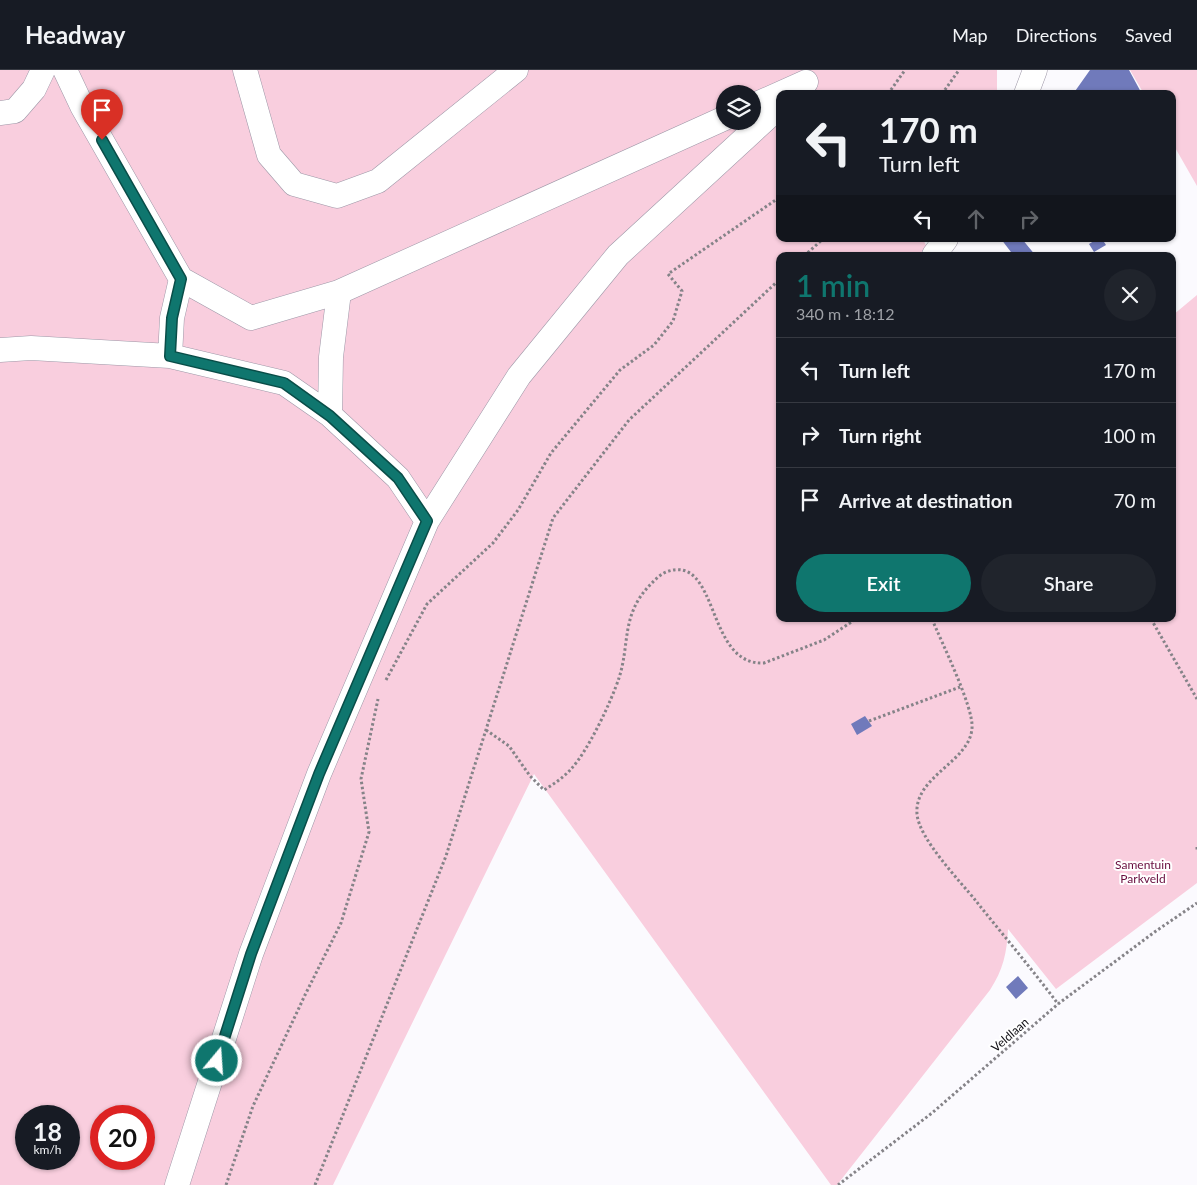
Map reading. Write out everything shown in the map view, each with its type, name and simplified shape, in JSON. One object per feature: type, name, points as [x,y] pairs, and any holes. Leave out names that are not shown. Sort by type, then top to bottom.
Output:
[{"type":"street","points":[[0,113],[15,110],[34,88],[43,70]]},
{"type":"street","points":[[65,70],[82,106],[181,279],[251,318],[338,292],[716,122]]},
{"type":"street","points":[[245,70],[269,155],[294,184],[337,196],[378,180],[516,70]]},
{"type":"street","points":[[1028,90],[1035,70]]},
{"type":"street","points":[[788,90],[806,82]]},
{"type":"street","points":[[761,102],[776,95]]},
{"type":"street","points":[[177,1185],[251,954],[319,774],[427,521],[518,376],[618,255],[776,110]]},
{"type":"street","points":[[170,356],[172,318],[181,279]]},
{"type":"street","points":[[330,416],[331,357],[338,292]]},
{"type":"street","points":[[0,350],[31,348],[170,356],[284,383],[330,416],[398,478],[427,521]]},
{"type":"path","points":[[891,90],[905,70]]},
{"type":"path","points":[[945,90],[959,70]]},
{"type":"path","points":[[383,685],[427,604],[493,543],[518,510],[552,453],[620,370],[654,345],[673,321],[682,292],[668,274],[776,200]]},
{"type":"path","points":[[808,252],[819,242]]},
{"type":"path","points":[[315,1185],[446,856],[553,518],[629,420],[776,283]]},
{"type":"path","points":[[486,730],[509,746],[530,776],[544,790],[570,771],[584,751],[620,677],[626,647],[627,630],[632,612],[642,594],[656,578],[666,572],[674,570],[692,575],[707,594],[725,639],[744,661],[753,664],[764,663],[824,640],[851,622]]},
{"type":"path","points":[[933,622],[960,686],[972,721],[969,742],[922,792],[918,803],[917,815],[920,827],[940,857],[1058,1004]]},
{"type":"path","points":[[1152,622],[1197,699]]},
{"type":"path","points":[[869,721],[960,686]]},
{"type":"path","points":[[226,1185],[253,1106],[305,995],[342,924],[369,832],[361,779],[379,694]]},
{"type":"path","name":"Veldlaan","points":[[838,1185],[932,1113],[1058,1004],[1197,903]]},
{"type":"green space","name":"Samentuin Parkveld","points":[[0,70],[997,70],[997,90],[776,90],[776,242],[924,242],[929,252],[776,252],[776,622],[1176,622],[1176,312],[1197,295],[1197,883],[1056,989],[1008,929],[1004,961],[990,990],[837,1185],[831,1185],[534,774],[333,1185],[0,1185]]},
{"type":"green space","points":[[1130,70],[1197,70],[1197,186],[1176,149],[1176,90],[1142,90]]},
{"type":"building","points":[[1090,70],[1129,70],[1140,90],[1076,90]]},
{"type":"building","points":[[1003,242],[1024,242],[1033,252],[1011,252]]},
{"type":"building","points":[[1092,242],[1104,242],[1106,245],[1094,252],[1089,244]]},
{"type":"building","points":[[865,716],[872,726],[857,735],[851,724]]},
{"type":"building","points":[[1018,976],[1028,988],[1016,999],[1006,987]]},
{"type":"route","points":[[102,140],[181,279],[172,318],[170,356],[284,383],[330,416],[398,478],[427,521],[319,774],[251,954],[217,1061]]}]
